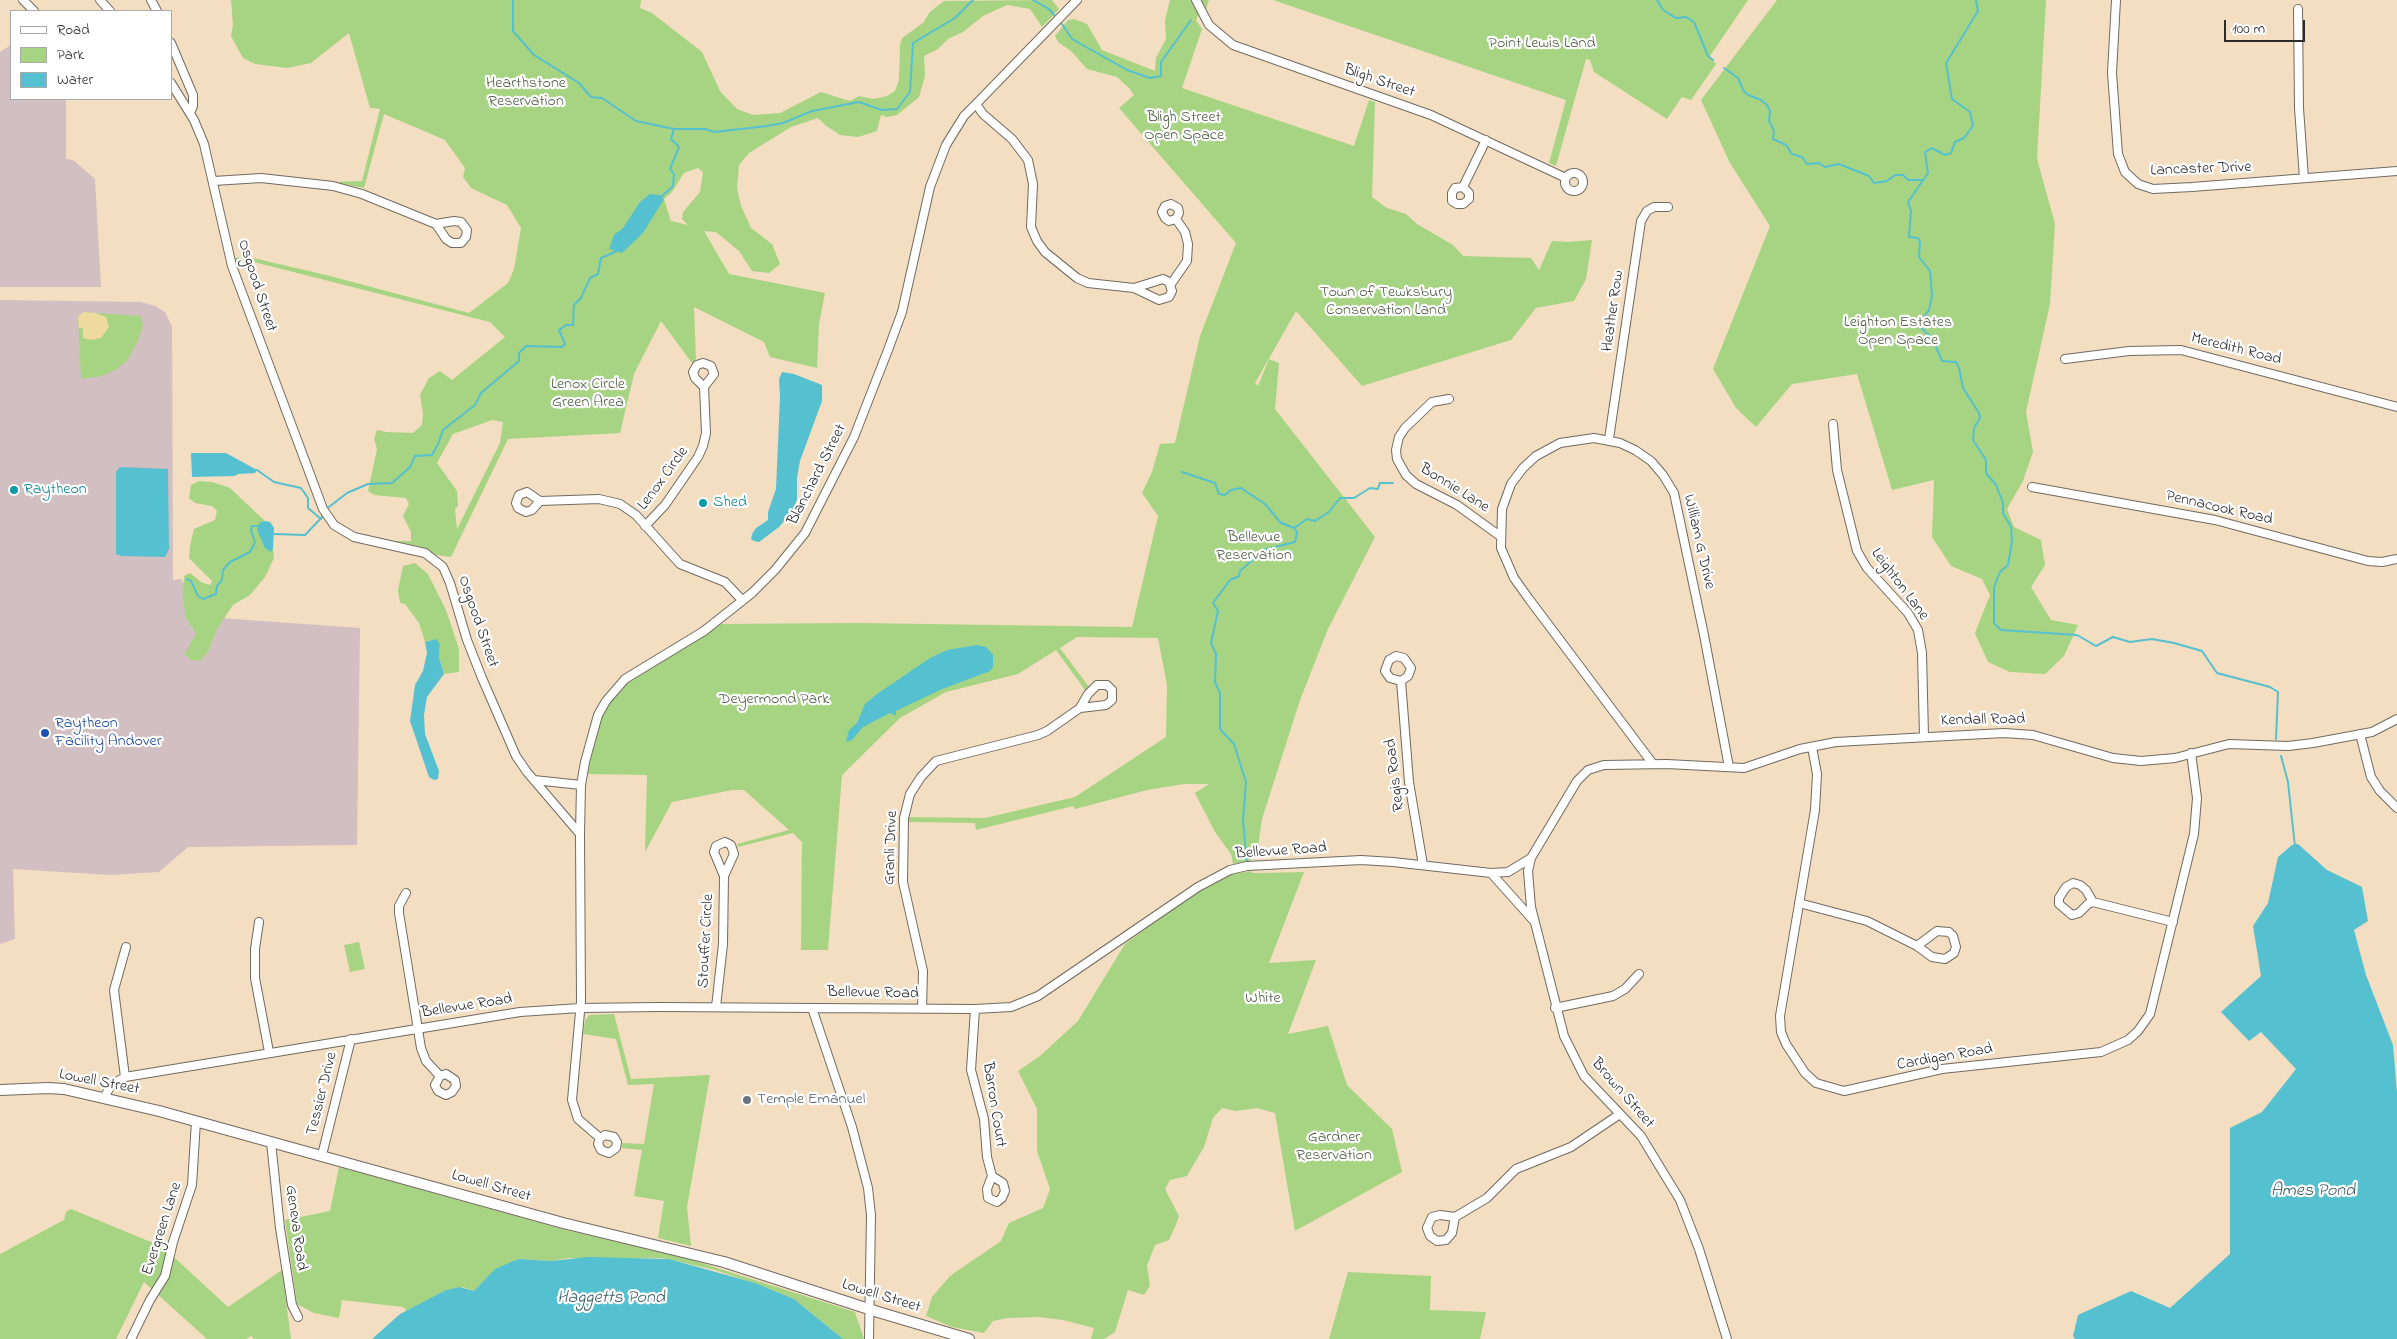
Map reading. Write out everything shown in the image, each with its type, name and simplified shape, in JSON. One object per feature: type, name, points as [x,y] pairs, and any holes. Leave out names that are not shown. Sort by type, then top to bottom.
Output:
[{"type":"main road","name":"Lowell Street","points":[[0,1090],[48,1088],[104,1098],[196,1121],[563,1223],[701,1256],[870,1310],[969,1339]]},
{"type":"street","points":[[23,0],[33,10]]},
{"type":"street","points":[[100,0],[109,10]]},
{"type":"street","name":"Blanchard Street","points":[[580,834],[581,785],[584,762],[595,724],[606,701],[612,692],[626,679],[704,631],[742,600],[775,570],[805,533],[842,463],[902,312],[930,187],[946,145],[964,116],[1077,0]]},
{"type":"street","name":"Bligh Street","points":[[1196,0],[1209,25],[1233,45],[1431,115],[1566,178]]},
{"type":"street","name":"Lancaster Drive","points":[[2116,0],[2112,73],[2114,120],[2120,163],[2133,180],[2153,189],[2397,171]]},
{"type":"street","points":[[2298,9],[2299,108],[2304,178]]},
{"type":"street","points":[[172,45],[193,95],[194,103],[190,113]]},
{"type":"street","name":"Osgood Street","points":[[172,85],[190,113],[204,144],[232,266],[323,509],[334,525],[354,537],[430,555],[443,567],[454,594],[467,640],[516,756],[580,834]]},
{"type":"street","points":[[976,104],[984,114],[1012,139],[1028,160],[1033,184],[1031,228],[1037,241],[1045,252],[1084,282],[1096,285],[1134,288],[1163,300],[1171,294],[1171,284],[1185,266],[1188,255],[1186,235],[1176,219]]},
{"type":"street","points":[[1463,188],[1486,140]]},
{"type":"street","points":[[214,181],[261,178],[334,186],[362,194],[436,224]]},
{"type":"street","name":"Heather Row","points":[[1609,440],[1641,220],[1647,211],[1654,207],[1668,207]]},
{"type":"street","points":[[1134,288],[1159,279],[1166,280],[1171,284]]},
{"type":"street","name":"Meredith Road","points":[[2065,359],[2129,351],[2181,350],[2397,407]]},
{"type":"street","name":"Lenox Circle","points":[[645,526],[665,505],[702,449],[706,434],[704,387]]},
{"type":"street","name":"Bonnie Lane","points":[[1449,399],[1432,402],[1405,428],[1398,443],[1397,459],[1406,476],[1416,484],[1457,505],[1500,536]]},
{"type":"street","name":"Leighton Lane","points":[[1833,424],[1837,470],[1857,551],[1867,568],[1908,613],[1918,630],[1922,653],[1924,736]]},
{"type":"street","name":"William G Drive","points":[[1653,764],[1514,578],[1501,548],[1502,509],[1511,484],[1523,468],[1536,456],[1560,443],[1594,438],[1609,440],[1635,450],[1651,462],[1663,475],[1674,493],[1729,767]]},
{"type":"street","name":"Pennacook Road","points":[[2032,487],[2206,518],[2368,561],[2382,562],[2397,559]]},
{"type":"street","points":[[540,501],[610,500],[627,508],[680,564],[725,582],[742,600]]},
{"type":"street","name":"Regis Road","points":[[1401,681],[1409,782],[1423,865]]},
{"type":"street","name":"Granli Drive","points":[[922,1009],[923,971],[903,882],[904,818],[910,794],[921,777],[936,761],[1029,739],[1048,731],[1080,708]]},
{"type":"street","name":"Kendall Road","points":[[1572,789],[1588,770],[1596,767],[1653,764],[1729,767],[1755,765],[1812,747],[1836,742],[1924,736],[2024,733],[2104,755],[2135,761],[2175,758],[2228,744],[2288,746],[2360,734],[2388,725],[2397,719]]},
{"type":"street","points":[[2360,734],[2371,777],[2380,791],[2397,808]]},
{"type":"street","name":"Cardigan Road","points":[[1812,747],[1818,788],[1780,1016],[1781,1032],[1805,1073],[1816,1083],[1844,1092],[1942,1070],[2101,1052],[2128,1040],[2146,1022],[2189,860],[2196,817],[2196,782],[2191,753]]},
{"type":"street","points":[[534,780],[581,785]]},
{"type":"street","name":"Bellevue Road","points":[[125,1077],[520,1012],[580,1008],[975,1009],[1010,1007],[1038,996],[1198,886],[1230,870],[1247,866],[1361,860],[1423,865],[1491,874],[1508,872],[1531,858],[1572,789]]},
{"type":"street","points":[[580,834],[580,1008],[572,1100],[578,1119],[600,1138]]},
{"type":"street","name":"Brown Street","points":[[1531,858],[1528,871],[1528,886],[1564,1036],[1584,1076],[1645,1142],[1680,1200],[1699,1249],[1727,1339]]},
{"type":"street","points":[[1491,874],[1535,921]]},
{"type":"street","name":"Stouffer Circle","points":[[716,1007],[723,944],[724,876]]},
{"type":"street","points":[[2093,902],[2086,890],[2080,885],[2073,883],[2066,887],[2059,898],[2059,904],[2072,915],[2079,913],[2088,904],[2093,902],[2173,922]]},
{"type":"street","points":[[406,893],[399,906],[399,912],[417,1029],[424,1058],[440,1076]]},
{"type":"street","points":[[1799,903],[1867,921],[1917,946],[1932,957],[1945,959],[1954,953],[1956,947],[1953,936],[1949,932],[1937,931],[1917,946]]},
{"type":"street","points":[[259,922],[255,949],[255,978],[269,1052]]},
{"type":"street","points":[[104,1098],[111,1085],[125,1077],[114,990],[126,947]]},
{"type":"street","points":[[1556,1008],[1613,996],[1625,989],[1639,974]]},
{"type":"street","points":[[812,1008],[852,1128],[868,1188],[871,1215],[869,1339]]},
{"type":"street","name":"Barron Court","points":[[975,1009],[971,1070],[984,1119],[987,1157],[992,1176]]},
{"type":"street","name":"Tessier Drive","points":[[322,1155],[351,1039]]},
{"type":"street","points":[[1455,1217],[1487,1198],[1516,1169],[1571,1146],[1620,1114]]},
{"type":"street","name":"Evergreen Lane","points":[[132,1339],[150,1300],[165,1276],[173,1242],[192,1185],[196,1121]]},
{"type":"street","name":"Geneva Road","points":[[271,1142],[280,1228],[292,1305],[298,1317]]},
{"type":"shaded area","points":[[10,46],[10,100],[66,100],[66,159],[73,160],[95,179],[101,287],[0,287],[0,52]]},
{"type":"shaded area","name":"Raytheon","points":[[0,300],[141,302],[155,306],[165,312],[172,326],[173,580],[181,579],[206,617],[360,628],[357,845],[188,847],[159,872],[111,875],[13,869],[15,939],[0,944]]},
{"type":"green space","points":[[231,0],[641,0],[640,8],[652,13],[702,52],[720,91],[737,109],[753,115],[780,113],[821,92],[850,101],[859,96],[874,99],[887,96],[895,91],[899,80],[902,38],[923,23],[930,12],[944,1],[1052,0],[1059,9],[1042,27],[1030,9],[1007,5],[983,16],[963,32],[948,39],[938,49],[924,56],[925,76],[919,97],[897,115],[887,117],[881,115],[877,131],[858,137],[840,135],[818,118],[791,127],[749,153],[739,165],[737,188],[741,206],[751,228],[772,244],[780,264],[769,273],[752,271],[739,251],[716,232],[704,231],[729,274],[825,293],[819,324],[817,368],[770,357],[764,342],[694,307],[696,359],[692,363],[661,321],[634,374],[620,433],[508,439],[451,557],[436,555],[418,546],[394,541],[411,541],[411,532],[403,516],[409,504],[406,498],[374,495],[368,491],[377,449],[374,439],[377,430],[413,433],[422,425],[423,413],[420,395],[429,378],[440,371],[452,380],[505,337],[490,322],[254,262],[236,263],[234,258],[249,257],[330,276],[469,313],[508,283],[514,269],[521,228],[507,205],[471,188],[463,177],[465,168],[445,140],[384,114],[364,188],[332,182],[362,181],[380,109],[370,108],[349,33],[311,63],[287,68],[255,64],[243,58],[231,36],[233,25]],"holes":[[[698,168],[703,172],[700,192],[683,212],[682,219],[688,225],[671,221],[664,199],[672,192],[684,173]],[[492,420],[503,422],[500,443],[457,529],[455,509],[458,506],[457,491],[437,463],[453,434]]]},
{"type":"green space","points":[[1170,0],[1209,0],[1206,9],[1203,5],[1196,20],[1202,29],[1182,88],[1354,146],[1369,100],[1375,102],[1372,197],[1387,208],[1406,214],[1417,224],[1453,245],[1463,256],[1531,258],[1539,270],[1552,241],[1592,240],[1586,279],[1574,301],[1536,308],[1511,340],[1362,386],[1296,311],[1255,383],[1258,386],[1269,359],[1279,363],[1275,409],[1375,537],[1328,629],[1300,700],[1262,819],[1257,854],[1249,861],[1233,864],[1231,854],[1215,832],[1195,793],[1209,784],[1184,784],[1147,790],[1075,809],[1073,806],[976,830],[975,823],[909,822],[909,817],[985,818],[1075,797],[1166,737],[1167,685],[1158,638],[1077,637],[1060,648],[1089,687],[1085,690],[1056,650],[1018,674],[946,692],[900,718],[842,775],[828,950],[801,950],[802,842],[793,833],[738,847],[737,844],[789,830],[744,790],[732,790],[672,802],[645,852],[647,775],[587,774],[602,717],[615,695],[627,684],[720,624],[858,623],[1132,627],[1158,516],[1142,493],[1152,472],[1160,444],[1175,443],[1200,336],[1236,243],[1119,108],[1134,95],[1129,88],[1117,77],[1087,69],[1071,51],[1058,42],[1055,36],[1068,20],[1074,19],[1087,24],[1102,50],[1155,71],[1156,58],[1166,39],[1165,20]]},
{"type":"green space","name":"Point Lewis Land","points":[[1273,0],[1748,0],[1710,56],[1716,64],[1691,100],[1682,97],[1667,119],[1594,72],[1590,60],[1586,59],[1556,166],[1549,163],[1566,100]]},
{"type":"green space","name":"Leighton Estates Open Space","points":[[1777,0],[2046,0],[2037,159],[2055,224],[2050,304],[2026,412],[2033,452],[2023,481],[2007,509],[2014,527],[2041,540],[2045,565],[2031,587],[2051,620],[2078,625],[2064,656],[2045,674],[2010,672],[1988,662],[1975,633],[1990,595],[1982,579],[1951,566],[1932,537],[1934,480],[1892,490],[1857,374],[1792,384],[1756,427],[1736,408],[1713,369],[1770,226],[1730,163],[1701,100]]},
{"type":"green space","points":[[83,312],[141,316],[143,325],[137,343],[127,361],[115,370],[101,376],[81,379],[78,317]]},
{"type":"green space","points":[[199,481],[212,482],[230,488],[265,521],[260,522],[271,551],[273,549],[274,558],[265,577],[250,595],[233,605],[217,629],[208,652],[200,661],[191,660],[185,654],[196,634],[186,618],[183,599],[184,576],[190,573],[201,582],[210,585],[212,581],[189,558],[190,546],[194,529],[215,520],[217,511],[212,506],[195,503],[189,498],[191,485]]},
{"type":"green space","points":[[415,563],[428,574],[446,610],[459,649],[459,672],[444,674],[439,657],[440,647],[431,640],[425,642],[419,623],[405,604],[400,603],[398,590],[403,566]]},
{"type":"green space","points":[[1252,871],[1252,873],[1304,872],[1269,963],[1316,960],[1288,1034],[1328,1026],[1347,1085],[1392,1129],[1402,1172],[1295,1231],[1275,1113],[1257,1108],[1236,1111],[1222,1108],[1213,1118],[1204,1147],[1187,1176],[1170,1180],[1165,1189],[1179,1216],[1169,1240],[1155,1245],[1147,1266],[1150,1286],[1144,1295],[1128,1290],[1115,1332],[1104,1339],[1091,1339],[1094,1328],[1063,1320],[1038,1317],[1007,1318],[993,1321],[984,1333],[952,1327],[926,1316],[932,1297],[950,1276],[1001,1241],[1009,1223],[1043,1208],[1050,1189],[1037,1151],[1037,1109],[1018,1071],[1040,1056],[1078,1021],[1125,944],[1199,890],[1230,874]]},
{"type":"green space","points":[[359,942],[365,969],[350,972],[344,945]]},
{"type":"green space","points":[[614,1014],[631,1079],[710,1075],[687,1207],[691,1246],[658,1238],[664,1201],[634,1196],[642,1150],[622,1148],[622,1143],[644,1144],[654,1084],[628,1085],[616,1039],[583,1034],[585,1021],[589,1015]]},
{"type":"green space","points":[[339,1167],[562,1229],[692,1260],[855,1312],[864,1339],[843,1339],[794,1299],[765,1287],[715,1270],[663,1258],[569,1258],[551,1261],[519,1259],[496,1269],[474,1291],[463,1287],[446,1290],[407,1311],[403,1307],[342,1300],[339,1318],[314,1313],[297,1304],[285,1220],[330,1211]]},
{"type":"green space","points":[[71,1209],[163,1247],[228,1307],[282,1270],[291,1339],[254,1339],[251,1336],[246,1339],[207,1339],[144,1282],[116,1339],[0,1339],[0,1254],[64,1220],[66,1212]]},
{"type":"green space","points":[[1348,1272],[1431,1276],[1430,1310],[1486,1312],[1480,1339],[1329,1339]]},
{"type":"sand","points":[[83,312],[96,313],[106,317],[109,327],[101,338],[91,340],[83,338],[83,328],[79,328],[78,317]]},
{"type":"water","points":[[650,194],[660,195],[664,199],[643,233],[622,253],[609,249],[614,235],[623,228],[640,202]]},
{"type":"water","points":[[782,372],[794,374],[822,385],[822,401],[800,461],[797,478],[797,499],[793,511],[779,527],[759,542],[751,539],[752,534],[756,528],[768,520],[768,512],[776,489],[779,379]]},
{"type":"water","points":[[191,453],[226,453],[257,470],[255,473],[238,474],[235,476],[192,477]]},
{"type":"water","points":[[120,467],[168,469],[169,549],[165,557],[121,556],[116,554],[116,472]]},
{"type":"water","points":[[260,522],[270,522],[274,528],[273,549],[271,552],[265,548],[257,530]]},
{"type":"water","points":[[436,639],[440,644],[439,657],[444,674],[427,697],[424,715],[425,734],[439,771],[438,779],[434,780],[429,777],[410,721],[415,685],[423,671],[427,653],[425,642]]},
{"type":"water","points":[[977,645],[986,647],[993,655],[993,667],[990,671],[940,690],[896,711],[896,716],[890,713],[863,727],[852,740],[846,742],[849,730],[857,723],[865,704],[877,694],[930,658],[947,650]]},
{"type":"water","name":"Ames Pond","points":[[2298,844],[2327,870],[2362,887],[2368,921],[2354,930],[2366,975],[2393,1045],[2397,1092],[2397,1339],[2075,1339],[2073,1336],[2078,1315],[2131,1291],[2170,1308],[2230,1254],[2230,1128],[2262,1112],[2296,1069],[2261,1032],[2249,1041],[2221,1012],[2261,976],[2253,926],[2268,903],[2278,857],[2292,845]]},
{"type":"water","name":"Haggetts Pond","points":[[588,1257],[669,1259],[755,1283],[794,1299],[843,1339],[372,1339],[400,1314],[446,1290],[460,1287],[474,1291],[495,1269],[511,1262],[519,1259],[551,1261]]},
{"type":"waterway","points":[[513,0],[513,31],[534,55],[579,83],[591,97],[602,98],[636,121],[674,129],[705,129],[714,132],[783,123],[812,111],[859,102],[882,110],[897,109],[910,92],[913,43],[955,18],[973,0]]},
{"type":"waterway","points":[[1033,0],[1049,9],[1054,15]]},
{"type":"waterway","points":[[1657,0],[1663,10],[1676,18],[1686,17],[1694,22],[1708,56],[1713,60]]},
{"type":"waterway","points":[[1976,0],[1978,11],[1946,63],[1952,99],[1970,112],[1973,126],[1964,138],[1955,142],[1951,153],[1945,155],[1932,148],[1925,152],[1928,173],[1908,202],[1911,211],[1909,237],[1918,238],[1920,242],[1919,257],[1930,271],[1932,296],[1929,310],[1918,325],[1932,338],[1942,361],[1956,362],[1959,368],[1963,388],[1979,413],[1980,418],[1974,428],[1973,440],[1986,460],[1986,473],[1996,485],[2003,503],[2003,513],[2011,527],[2012,541],[2008,565],[2000,572],[1994,587],[1994,623],[2001,630],[2077,635],[2096,646],[2113,637],[2130,642],[2152,639],[2202,651],[2217,673],[2270,687],[2278,692],[2276,739]]},
{"type":"waterway","points":[[1062,24],[1072,39],[1127,70],[1150,78],[1161,76],[1161,62],[1191,20]]},
{"type":"waterway","points":[[1724,68],[1738,78],[1743,90],[1748,95],[1761,100],[1767,105],[1770,111],[1769,121],[1774,131],[1773,139],[1786,145],[1792,154],[1802,157],[1807,164],[1819,163],[1825,167],[1839,164],[1869,176],[1874,183],[1887,181],[1895,175],[1903,175],[1908,180],[1922,180]]},
{"type":"waterway","points":[[661,197],[673,186],[674,174],[670,169],[679,147],[671,139],[674,129]]},
{"type":"waterway","points":[[329,507],[347,493],[368,484],[392,483],[410,467],[415,456],[432,455],[443,430],[475,405],[481,393],[519,361],[519,353],[526,346],[562,347],[565,344],[559,330],[566,325],[573,325],[574,305],[581,298],[590,278],[598,274],[601,258],[617,251]]},
{"type":"waterway","points":[[257,470],[274,482],[301,488],[308,498],[308,508],[321,519]]},
{"type":"waterway","points":[[1182,472],[1215,483],[1219,494],[1225,495],[1231,490],[1241,488],[1265,504],[1281,523],[1294,528],[1297,532],[1295,542],[1263,550],[1240,571],[1239,576],[1230,580],[1213,603],[1218,611],[1211,643],[1216,654],[1215,682],[1220,693],[1220,729],[1234,744],[1246,782],[1243,820],[1247,864]]},
{"type":"waterway","points":[[1294,528],[1307,519],[1315,521],[1329,512],[1340,498],[1354,498],[1370,488],[1378,489],[1380,483],[1393,483]]},
{"type":"waterway","points":[[274,534],[305,535],[323,516]]},
{"type":"waterway","points":[[187,579],[191,581],[198,596],[203,599],[216,594],[217,586],[222,580],[223,570],[230,562],[250,552],[255,543],[251,530],[252,526],[258,526]]},
{"type":"waterway","points":[[2281,756],[2288,782],[2295,847]]},
{"type":"place","name":"Raytheon","points":[[14,490]]},
{"type":"place","name":"Shed","points":[[703,503]]},
{"type":"place","name":"Raytheon Facility Andover","points":[[45,733]]},
{"type":"place","name":"Temple Emanuel","points":[[747,1100]]},
{"type":"park label","name":"Hearthstone Reservation","points":[[526,93]]},
{"type":"park label","name":"Bligh Street Open Space","points":[[1184,127]]},
{"type":"park label","name":"Town of Tewksbury Conservation Land","points":[[1386,302]]},
{"type":"park label","name":"Lenox Circle Green Area","points":[[588,394]]},
{"type":"park label","name":"Bellevue Reservation","points":[[1254,547]]},
{"type":"park label","name":"Deyermond Park","points":[[774,700]]},
{"type":"park label","name":"White","points":[[1263,999]]},
{"type":"park label","name":"Gardner Reservation","points":[[1334,1147]]}]
